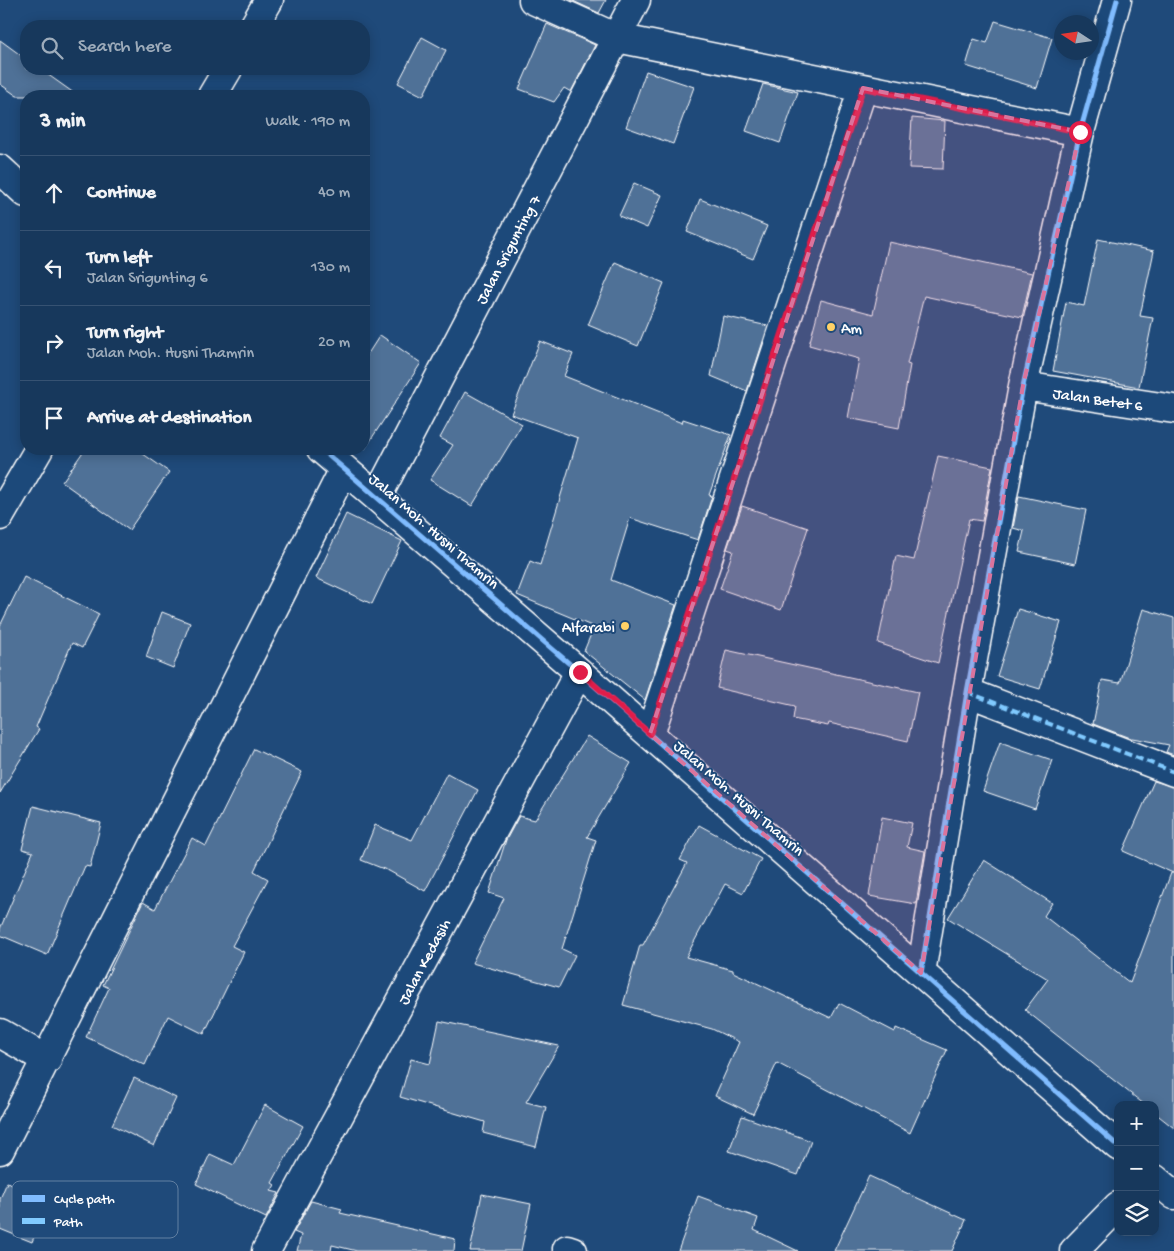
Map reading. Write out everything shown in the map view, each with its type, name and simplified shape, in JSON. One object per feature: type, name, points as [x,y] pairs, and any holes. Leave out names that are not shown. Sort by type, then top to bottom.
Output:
[{"type":"street","points":[[258,20],[270,0]]},
{"type":"street","points":[[533,0],[617,38],[1080,132]]},
{"type":"street","name":"Jalan Srigunting 7","points":[[377,497],[636,0]]},
{"type":"street","points":[[921,973],[967,692],[1023,386],[1080,132],[1116,0]]},
{"type":"street","points":[[216,90],[224,75]]},
{"type":"street","points":[[650,734],[863,88]]},
{"type":"street","points":[[0,169],[20,187]]},
{"type":"street","name":"Jalan Betet 6","points":[[1023,386],[1174,409]]},
{"type":"street","points":[[0,516],[36,455]]},
{"type":"street","name":"Jalan Moh. Husni Thamrin","points":[[328,455],[580,672],[1114,1142]]},
{"type":"street","points":[[0,1150],[344,469]]},
{"type":"street","name":"Jalan Kedasih","points":[[266,1251],[580,672]]},
{"type":"street","points":[[967,692],[1174,772]]},
{"type":"street","points":[[0,1033],[47,1060]]},
{"type":"street","points":[[1159,1182],[1174,1195]]},
{"type":"street","points":[[1074,1251],[1114,1210]]},
{"type":"highlighted area","points":[[863,88],[1080,132],[1023,386],[921,973],[650,734]]},
{"type":"building","points":[[571,0],[606,0],[599,13]]},
{"type":"building","points":[[995,21],[1052,38],[1037,88],[966,66],[974,39],[987,43]]},
{"type":"building","points":[[547,24],[595,45],[571,92],[564,88],[554,102],[519,89]]},
{"type":"building","points":[[422,37],[446,50],[423,96],[398,83]]},
{"type":"building","points":[[0,40],[20,55],[20,75],[48,75],[70,90],[20,90],[20,96],[17,96],[0,84]]},
{"type":"building","points":[[646,71],[694,87],[673,144],[626,127]]},
{"type":"building","points":[[763,84],[798,92],[780,143],[746,131]]},
{"type":"building","points":[[912,118],[945,121],[943,169],[909,168]]},
{"type":"building","points":[[634,183],[662,195],[647,228],[619,216]]},
{"type":"building","points":[[700,199],[767,226],[753,259],[687,232]]},
{"type":"building","points":[[1098,239],[1154,251],[1140,316],[1153,318],[1139,387],[1053,371],[1066,302],[1084,306]]},
{"type":"building","points":[[889,242],[1032,273],[1022,317],[924,296],[907,364],[910,365],[899,428],[848,418],[859,359],[809,345],[821,300],[873,314]]},
{"type":"building","points":[[615,262],[664,283],[638,346],[588,325]]},
{"type":"building","points":[[723,316],[768,326],[747,391],[711,376]]},
{"type":"building","points":[[380,335],[421,363],[370,441],[370,351]]},
{"type":"building","points":[[540,341],[573,354],[564,376],[682,423],[683,419],[731,435],[709,495],[712,496],[698,540],[630,518],[611,580],[676,605],[645,700],[584,651],[594,627],[517,595],[530,561],[540,565],[578,438],[511,414]]},
{"type":"building","points":[[465,392],[522,424],[472,506],[430,480],[453,445],[440,438]]},
{"type":"building","points":[[81,455],[145,455],[169,472],[129,530],[62,482]]},
{"type":"building","points":[[938,456],[992,467],[982,521],[969,519],[938,663],[878,643],[896,556],[914,560]]},
{"type":"building","points":[[1019,496],[1086,510],[1075,564],[1019,552],[1024,531],[1013,528]]},
{"type":"building","points":[[742,506],[808,528],[781,610],[720,589],[733,551],[727,549]]},
{"type":"building","points":[[346,514],[402,541],[372,604],[316,578]]},
{"type":"building","points":[[24,577],[99,614],[82,648],[72,643],[36,727],[39,729],[0,793],[0,626]]},
{"type":"building","points":[[1018,609],[1061,622],[1040,689],[997,676]]},
{"type":"building","points":[[1143,609],[1174,618],[1174,755],[1166,752],[1169,745],[1127,737],[1093,724],[1102,680],[1120,683]]},
{"type":"building","points":[[162,612],[190,623],[173,668],[146,657]]},
{"type":"building","points":[[726,650],[918,692],[908,741],[829,723],[828,726],[793,719],[795,706],[717,688]]},
{"type":"building","points":[[587,736],[631,763],[587,837],[596,840],[562,949],[575,955],[559,987],[472,963],[504,898],[489,893],[506,840],[519,816],[535,820]]},
{"type":"building","points":[[1000,742],[1052,760],[1035,809],[983,791]]},
{"type":"building","points":[[254,749],[302,772],[254,871],[268,879],[232,946],[244,952],[204,1034],[168,1016],[145,1065],[86,1037],[109,988],[103,985],[143,902],[155,909],[192,838],[206,846]]},
{"type":"building","points":[[447,773],[478,790],[425,891],[389,871],[361,860],[375,825],[412,840]]},
{"type":"building","points":[[1154,781],[1174,787],[1174,1128],[1159,1116],[1159,1101],[1140,1101],[1025,1010],[1048,979],[948,918],[984,860],[1052,903],[1044,916],[1130,983],[1171,873],[1173,873],[1123,851]]},
{"type":"building","points":[[33,806],[101,823],[90,867],[85,866],[47,955],[0,935],[0,929],[33,852],[22,849]]},
{"type":"building","points":[[882,817],[912,823],[907,847],[925,851],[916,904],[869,896]]},
{"type":"building","points":[[699,825],[761,859],[743,893],[725,884],[686,957],[733,970],[733,972],[831,1018],[839,1003],[895,1032],[896,1028],[947,1050],[910,1133],[777,1063],[753,1114],[715,1096],[739,1042],[712,1029],[623,1005],[640,945],[643,945],[687,863],[680,860]]},
{"type":"building","points":[[439,1021],[559,1046],[526,1102],[546,1107],[536,1147],[483,1133],[485,1122],[400,1097],[411,1059],[430,1064]]},
{"type":"building","points":[[134,1078],[176,1098],[154,1146],[112,1125]]},
{"type":"building","points":[[265,1105],[303,1126],[272,1183],[275,1185],[271,1191],[279,1193],[266,1218],[196,1184],[210,1154],[234,1165]]},
{"type":"building","points":[[742,1116],[811,1141],[798,1175],[729,1151]]},
{"type":"building","points":[[869,1176],[966,1220],[952,1251],[834,1251]]},
{"type":"building","points":[[7,1182],[12,1184],[12,1234],[0,1229],[0,1199]]},
{"type":"building","points":[[482,1194],[531,1204],[521,1251],[470,1251]]},
{"type":"building","points":[[698,1196],[758,1218],[754,1230],[798,1251],[678,1251]]},
{"type":"building","points":[[311,1201],[342,1209],[340,1213],[455,1239],[454,1251],[357,1251],[332,1245],[331,1251],[297,1251],[301,1235],[294,1232]]},
{"type":"building","points":[[22,1238],[34,1238],[32,1242]]},
{"type":"marked path","points":[[967,692],[1174,772]]},
{"type":"cycle path","points":[[921,973],[967,692],[1023,386],[1080,132],[1117,0]]},
{"type":"cycle path","points":[[328,455],[579,672],[1114,1142]]},
{"type":"place","name":"Am","points":[[831,327]]},
{"type":"place","name":"Alfarabi","points":[[625,626]]},
{"type":"route","points":[[580,672],[650,734],[863,88],[1080,132]]}]
